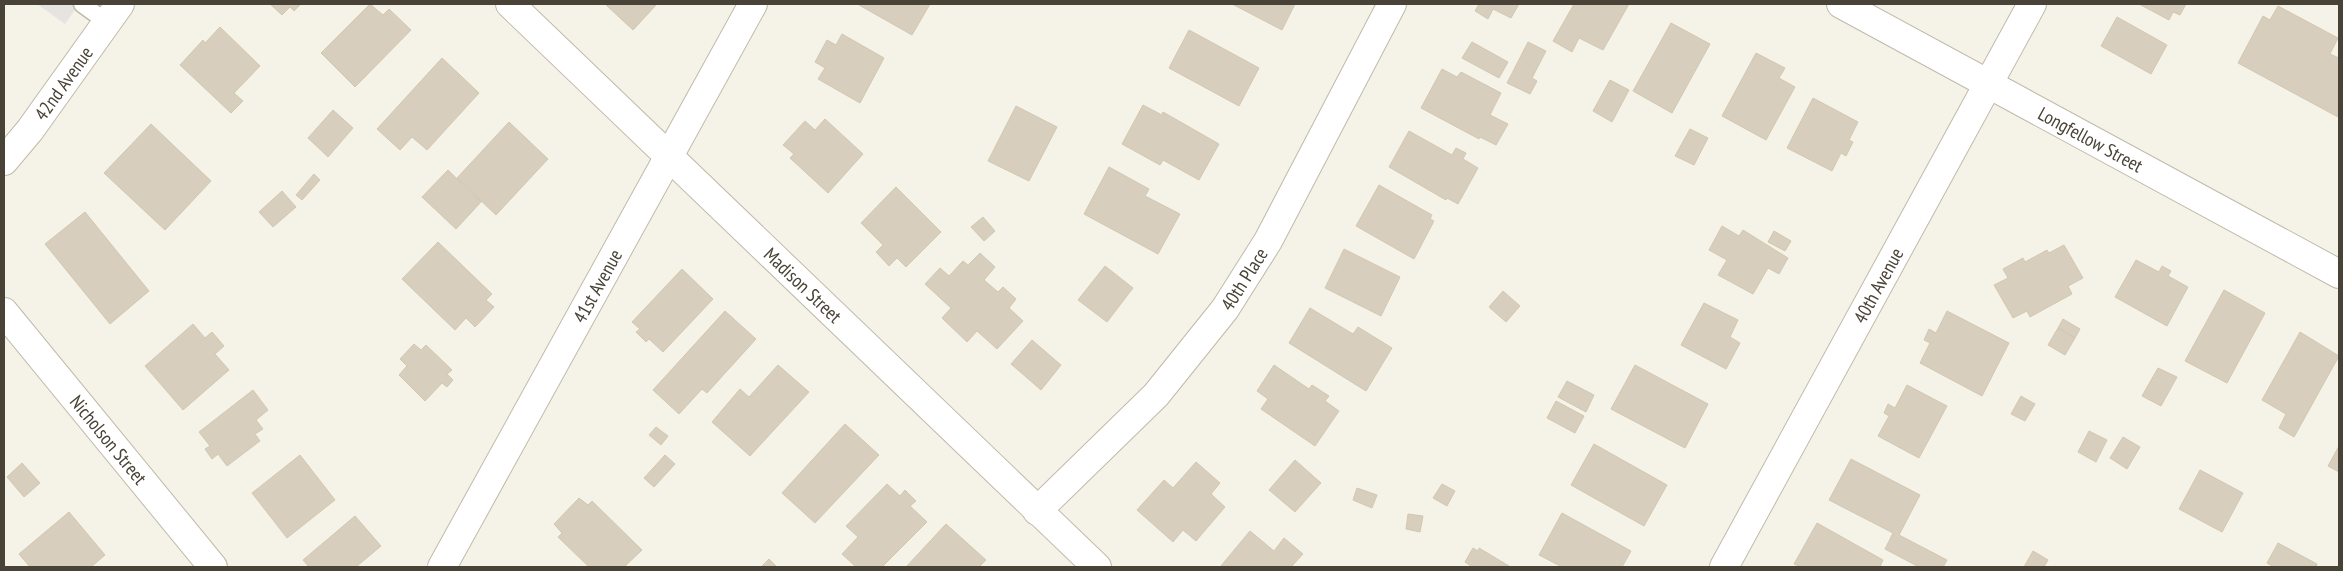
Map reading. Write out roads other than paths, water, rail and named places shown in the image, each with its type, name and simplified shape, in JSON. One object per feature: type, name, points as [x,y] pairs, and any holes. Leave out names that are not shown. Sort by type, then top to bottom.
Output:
[{"type":"street","name":"Madison Street","points":[[510,4],[1096,567]]},
{"type":"street","name":"41st Avenue","points":[[442,567],[753,4]]},
{"type":"street","name":"40th Place","points":[[1037,511],[1156,395],[1225,309],[1268,241],[1392,4]]},
{"type":"street","name":"Longfellow Street","points":[[1841,4],[2339,274]]},
{"type":"street","name":"40th Avenue","points":[[1724,567],[2032,4]]},
{"type":"street","name":"42nd Avenue","points":[[4,161],[114,13]]},
{"type":"street","name":"Nicholson Street","points":[[4,312],[213,567]]},
{"type":"lane","points":[[82,4],[114,13]]}]
